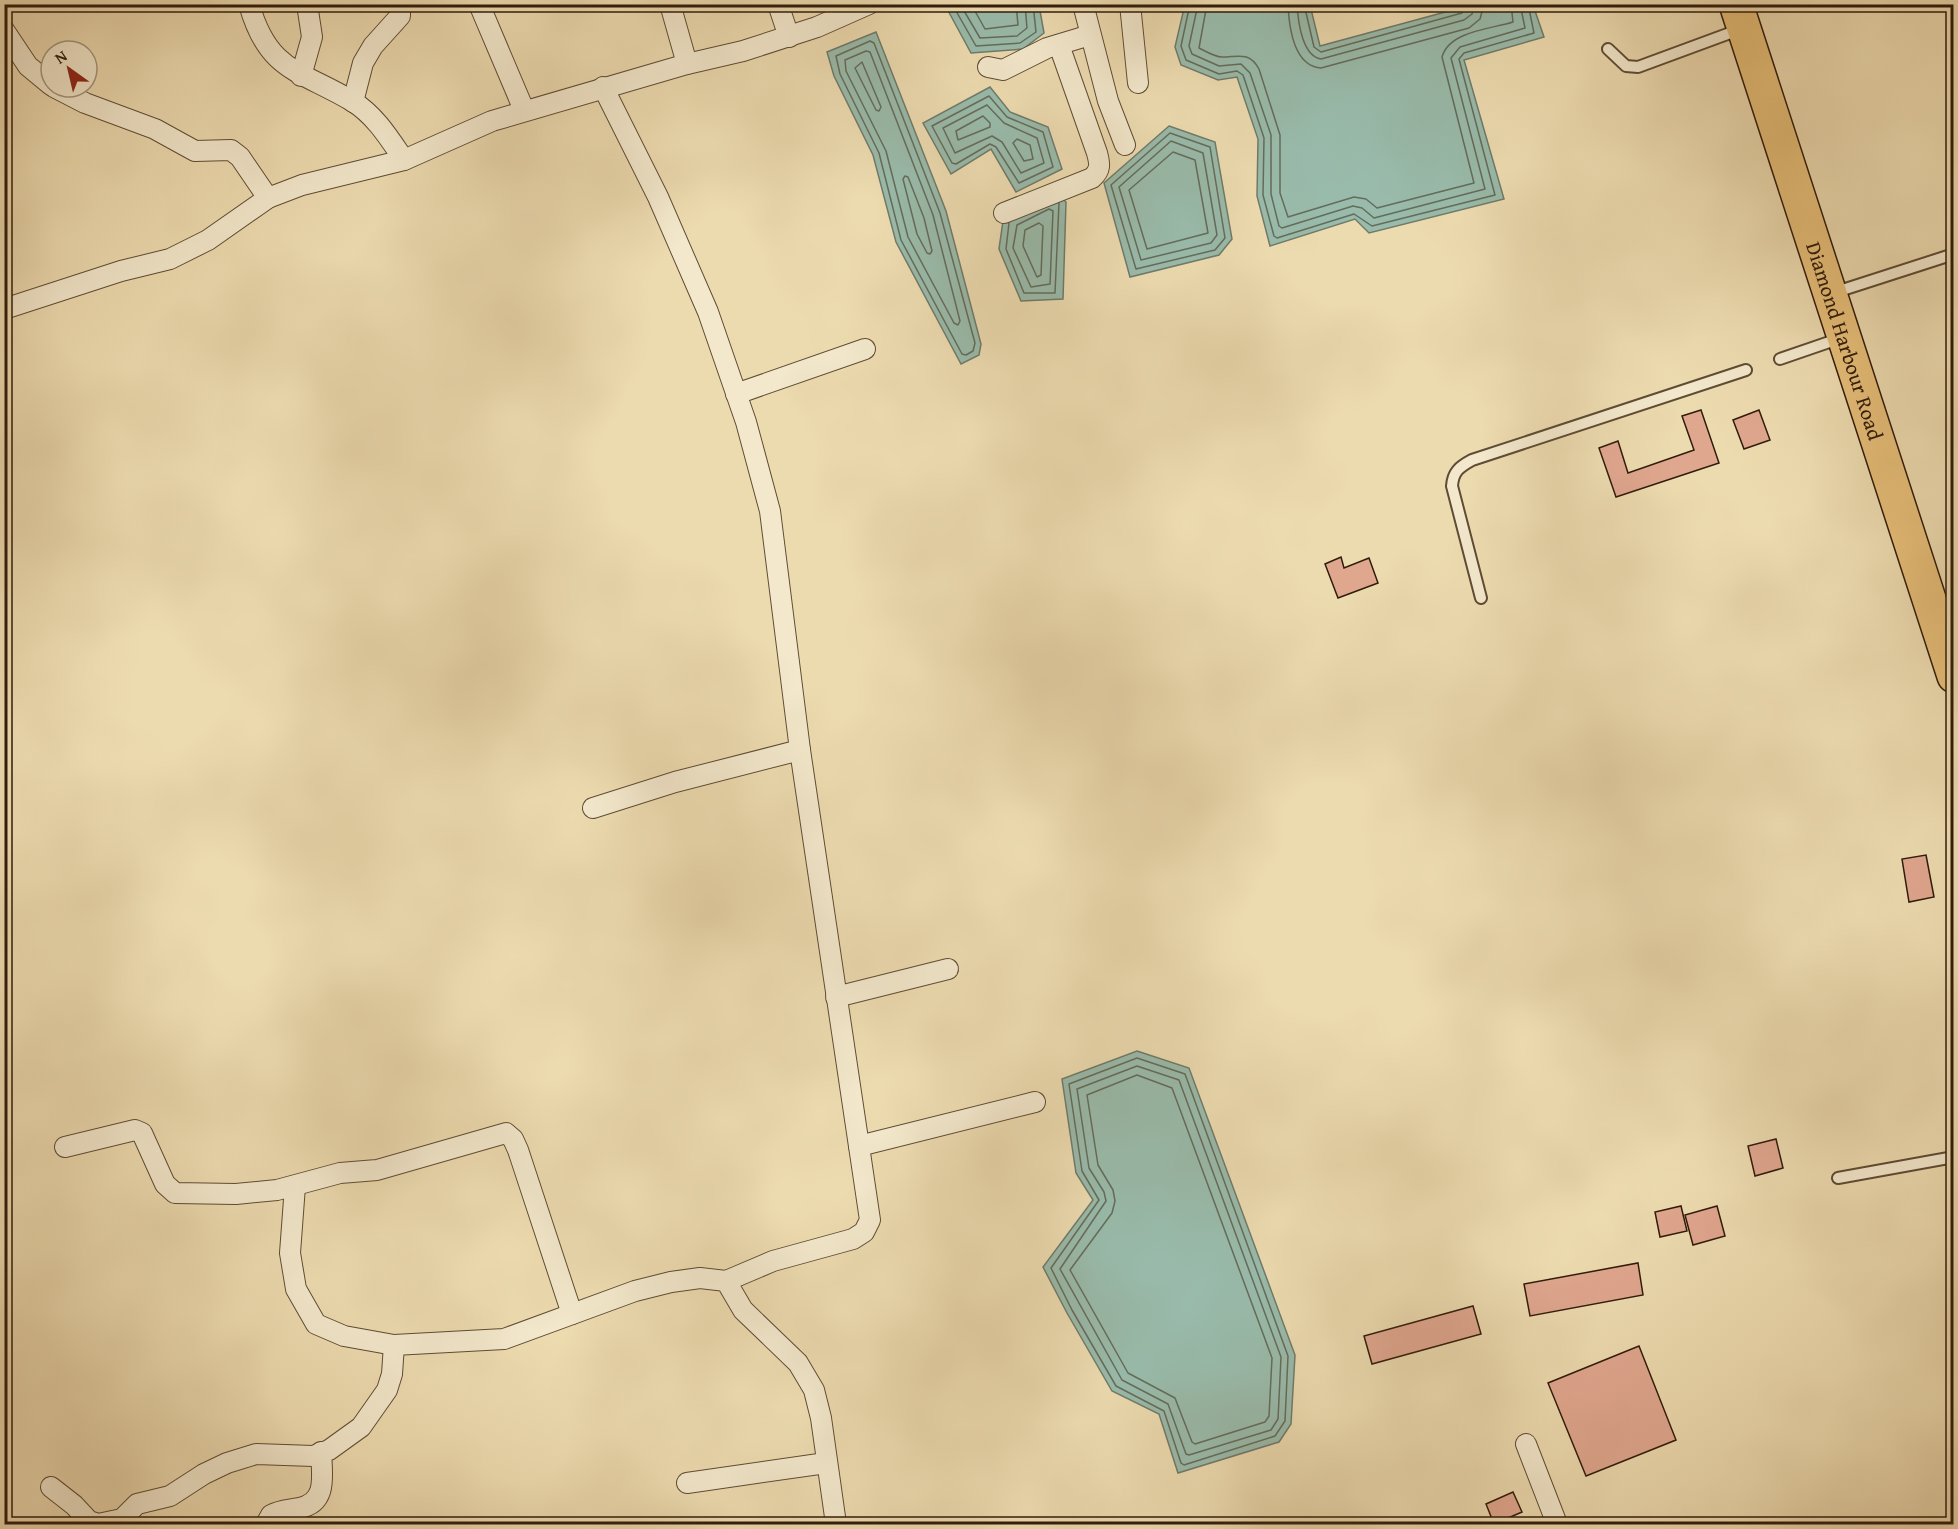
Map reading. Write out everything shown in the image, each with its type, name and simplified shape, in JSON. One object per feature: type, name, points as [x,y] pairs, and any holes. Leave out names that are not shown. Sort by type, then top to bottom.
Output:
[{"type":"highway","name":"Diamond Harbour Road","points":[[1740,16],[1953,676]]},
{"type":"street","points":[[249,4],[253,20],[267,46],[285,65],[301,76],[353,102],[374,117],[404,160]]},
{"type":"street","points":[[301,76],[312,37],[307,4]]},
{"type":"street","points":[[353,102],[363,63],[373,46],[400,16],[400,4]]},
{"type":"street","points":[[479,4],[524,110]]},
{"type":"street","points":[[670,4],[687,64]]},
{"type":"street","points":[[778,4],[789,37]]},
{"type":"street","points":[[4,309],[170,259],[208,240],[268,198],[302,185],[404,160],[492,120],[603,87],[789,37],[869,4]]},
{"type":"street","points":[[1083,4],[1108,101],[1125,145]]},
{"type":"street","points":[[1130,4],[1138,83]]},
{"type":"street","points":[[4,30],[28,66],[39,75]]},
{"type":"street","points":[[988,67],[1003,70],[1059,45],[1090,35]]},
{"type":"street","points":[[1004,213],[1092,178],[1098,173],[1100,164],[1097,153],[1059,45]]},
{"type":"street","points":[[295,1186],[290,1253],[292,1274],[296,1289],[316,1324],[330,1332],[394,1345],[504,1339],[671,1282],[700,1278],[726,1281],[773,1261],[854,1239],[864,1232],[870,1220],[800,750],[770,511],[736,393],[708,312],[658,197],[603,87]]},
{"type":"street","points":[[78,99],[155,129],[195,151],[231,150],[240,157],[268,198]]},
{"type":"street","points":[[736,393],[865,349]]},
{"type":"street","points":[[593,808],[686,779],[800,750]]},
{"type":"street","points":[[836,996],[948,969]]},
{"type":"street","points":[[859,1146],[1035,1102]]},
{"type":"street","points":[[65,1148],[135,1130],[142,1133],[165,1184],[175,1193],[236,1194],[295,1186],[340,1173],[377,1170],[506,1133],[513,1139],[518,1150],[572,1314]]},
{"type":"street","points":[[726,1281],[743,1310],[798,1363],[814,1390],[821,1418],[836,1524]]},
{"type":"street","points":[[51,1487],[74,1505],[89,1521],[98,1524],[122,1519],[137,1504],[170,1496],[204,1474],[227,1463],[256,1454],[313,1455],[321,1452],[361,1427],[387,1390],[392,1374],[394,1345]]},
{"type":"street","points":[[1526,1444],[1557,1524]]},
{"type":"street","points":[[266,1524],[271,1515],[313,1504],[320,1496],[321,1452]]},
{"type":"street","points":[[687,1484],[826,1463]]},
{"type":"lane","points":[[1608,49],[1626,66],[1638,67],[1740,16]]},
{"type":"lane","points":[[1830,294],[1953,254]]},
{"type":"lane","points":[[1780,359],[1844,337]]},
{"type":"lane","points":[[1481,598],[1452,486],[1453,476],[1459,467],[1472,460],[1746,370]]},
{"type":"lane","points":[[1838,1178],[1953,1157]]},
{"type":"water","points":[[1185,4],[1310,5],[1320,46],[1471,5],[1533,5],[1544,37],[1464,60],[1504,199],[1369,233],[1355,219],[1270,246],[1257,196],[1258,139],[1237,77],[1218,80],[1181,65],[1175,47]]},
{"type":"water","points":[[945,5],[1039,5],[1044,33],[1023,49],[971,53]]},
{"type":"water","points":[[876,32],[946,211],[981,344],[979,355],[961,364],[896,242],[873,155],[834,76],[827,52]]},
{"type":"water","points":[[990,87],[1010,112],[1048,127],[1062,169],[1016,192],[991,149],[951,174],[923,123]]},
{"type":"water","points":[[1169,126],[1215,142],[1232,239],[1219,255],[1130,277],[1104,183]]},
{"type":"water","points":[[1054,191],[1066,202],[1063,299],[1021,301],[999,249],[1004,214]]},
{"type":"water","points":[[1137,1051],[1189,1068],[1295,1355],[1291,1424],[1279,1442],[1178,1473],[1159,1414],[1112,1391],[1043,1267],[1093,1200],[1076,1173],[1062,1079]]},
{"type":"building","points":[[1701,410],[1719,463],[1616,497],[1599,448],[1618,441],[1628,473],[1694,450],[1682,416]]},
{"type":"building","points":[[1759,410],[1770,440],[1744,449],[1733,420]]},
{"type":"building","points":[[1341,557],[1344,568],[1369,558],[1378,583],[1338,598],[1325,564]]},
{"type":"building","points":[[1926,855],[1934,897],[1909,902],[1902,859]]},
{"type":"building","points":[[1776,1139],[1783,1168],[1755,1176],[1748,1146]]},
{"type":"building","points":[[1681,1206],[1687,1231],[1660,1237],[1655,1212]]},
{"type":"building","points":[[1717,1206],[1725,1236],[1693,1245],[1685,1215]]},
{"type":"building","points":[[1638,1263],[1643,1295],[1530,1316],[1524,1284]]},
{"type":"building","points":[[1473,1306],[1481,1334],[1372,1364],[1364,1336]]},
{"type":"building","points":[[1639,1346],[1676,1440],[1586,1476],[1548,1383]]},
{"type":"building","points":[[1513,1492],[1522,1512],[1494,1524],[1486,1504]]}]
